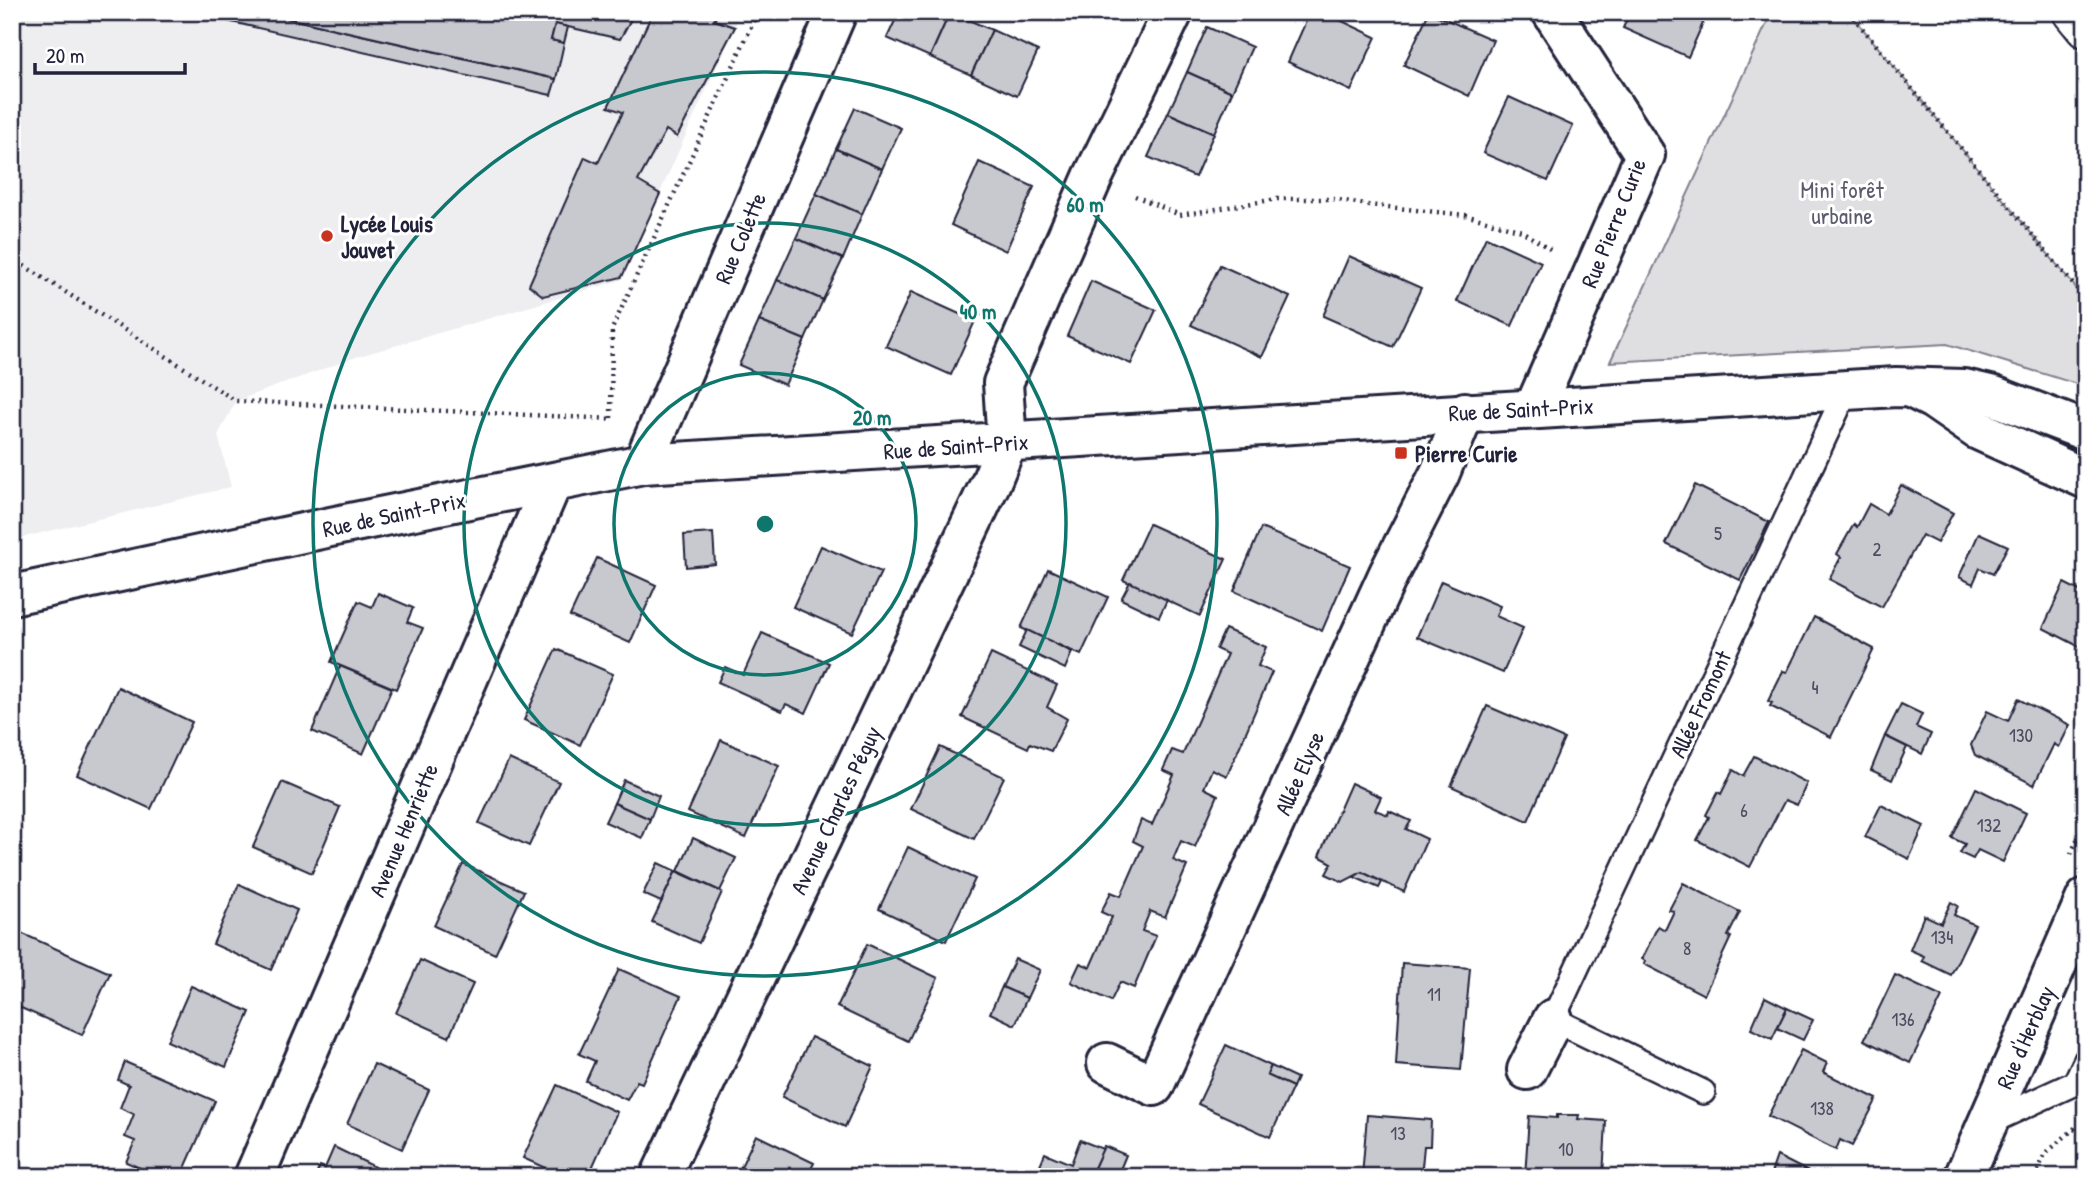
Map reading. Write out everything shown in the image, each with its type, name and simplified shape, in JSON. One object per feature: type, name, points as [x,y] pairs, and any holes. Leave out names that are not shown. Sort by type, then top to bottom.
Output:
[{"type":"main road","name":"Rue Colette","points":[[643,464],[837,12]]},
{"type":"main road","points":[[1007,443],[1003,383],[1093,177],[1173,12]]},
{"type":"main road","name":"Rue Pierre Curie","points":[[1534,409],[1645,155],[1552,12]]},
{"type":"main road","points":[[2073,12],[2086,28]]},
{"type":"main road","name":"Rue de Saint-Prix","points":[[12,596],[379,517],[643,464],[1847,389],[1938,387],[1984,394],[2086,431]]},
{"type":"main road","name":"Rue de Saint-Prix","points":[[1911,388],[1933,398],[1978,430],[2086,479]]},
{"type":"main road","name":"Allée Elyse","points":[[1107,1063],[1154,1086],[1390,573],[1440,473],[1465,412]]},
{"type":"main road","name":"Avenue Charles Péguy","points":[[660,1177],[985,495],[1007,443]]},
{"type":"main road","name":"Avenue Henriette","points":[[254,1177],[552,483]]},
{"type":"main road","name":"Rue d'Herblay","points":[[1964,1177],[2086,898]]},
{"type":"main road","name":"Allée Fromont","points":[[1527,1070],[1553,1019]]},
{"type":"lane","name":"Allée Fromont","points":[[1553,1019],[1847,389]]},
{"type":"lane","points":[[1553,1019],[1703,1092]]},
{"type":"lane","points":[[1988,1123],[2075,1083],[2086,1060]]},
{"type":"path","points":[[12,258],[236,401],[611,419],[612,329],[758,12]]},
{"type":"path","points":[[1849,12],[2086,300]]},
{"type":"path","points":[[1093,177],[1180,215],[1277,199],[1333,198],[1368,205],[1465,215],[1522,231],[1543,246],[1595,270]]},
{"type":"path","points":[[2035,1177],[2045,1154],[2080,1121]]},
{"type":"path","points":[[2074,1129],[2086,1135]]},
{"type":"shaded area","name":"Lycée Louis Jouvet","points":[[12,12],[741,12],[621,280],[356,357],[236,401],[218,435],[231,487],[12,540]]},
{"type":"green space","name":"Mini forêt urbaine","points":[[1772,12],[1849,12],[2086,300],[2086,387],[1947,344],[1610,362]]},
{"type":"building","points":[[188,12],[260,12],[556,79],[551,95]]},
{"type":"building","points":[[260,12],[635,12],[620,39],[555,24],[551,40],[564,43],[556,79]]},
{"type":"building","points":[[653,12],[719,12],[714,20],[735,27],[677,137],[666,130],[638,181],[660,194],[622,277],[543,296],[529,285],[585,157],[598,163],[623,112],[608,107]]},
{"type":"building","points":[[899,12],[950,12],[930,57],[887,38]]},
{"type":"building","points":[[950,12],[992,30],[971,75],[930,57]]},
{"type":"building","points":[[1310,12],[1323,12],[1376,37],[1351,91],[1288,62]]},
{"type":"building","points":[[1429,12],[1493,40],[1469,96],[1404,65]]},
{"type":"building","points":[[1630,12],[1708,12],[1688,57],[1623,28]]},
{"type":"building","points":[[555,24],[568,27],[564,43],[551,40]]},
{"type":"building","points":[[1207,27],[1252,47],[1232,92],[1187,72]]},
{"type":"building","points":[[992,30],[1038,51],[1017,96],[971,75]]},
{"type":"building","points":[[1187,72],[1232,92],[1214,133],[1168,113]]},
{"type":"building","points":[[1509,97],[1573,126],[1548,181],[1483,153]]},
{"type":"building","points":[[855,108],[901,128],[882,169],[836,149]]},
{"type":"building","points":[[1168,113],[1214,133],[1195,177],[1148,157]]},
{"type":"building","points":[[836,149],[882,169],[862,214],[816,194]]},
{"type":"building","points":[[979,162],[1034,187],[1006,251],[951,225]]},
{"type":"building","points":[[816,194],[862,214],[843,259],[796,238]]},
{"type":"building","points":[[1486,237],[1541,262],[1512,326],[1457,301]]},
{"type":"building","points":[[796,238],[843,259],[823,300],[777,280]]},
{"type":"building","points":[[1349,256],[1421,288],[1393,347],[1323,316]]},
{"type":"building","points":[[1220,265],[1290,297],[1262,357],[1191,325]]},
{"type":"building","points":[[777,280],[823,300],[805,340],[759,321]]},
{"type":"building","points":[[1091,281],[1156,310],[1131,364],[1067,336]]},
{"type":"building","points":[[911,292],[975,321],[951,375],[886,346]]},
{"type":"building","points":[[759,321],[805,340],[785,385],[739,365]]},
{"type":"building","points":[[1695,485],[1769,522],[1740,580],[1666,544]]},
{"type":"building","points":[[1901,485],[1953,513],[1937,543],[1922,535],[1882,607],[1829,579],[1841,557],[1837,554],[1854,524],[1857,527],[1869,504],[1886,514]]},
{"type":"building","points":[[1149,524],[1226,559],[1200,616],[1123,580]]},
{"type":"building","points":[[1261,528],[1350,566],[1322,631],[1234,591]]},
{"type":"building","points":[[713,533],[715,564],[686,567],[684,535]]},
{"type":"building","points":[[1979,533],[2008,546],[1993,574],[1980,568],[1973,584],[1959,577]]},
{"type":"building","points":[[821,546],[881,572],[852,633],[793,607]]},
{"type":"building","points":[[597,558],[656,585],[630,643],[570,616]]},
{"type":"building","points":[[1048,569],[1108,597],[1081,655],[1021,628]]},
{"type":"building","points":[[1441,581],[1500,606],[1496,616],[1523,628],[1503,673],[1417,637]]},
{"type":"building","points":[[1130,582],[1167,600],[1159,617],[1121,599]]},
{"type":"building","points":[[2064,583],[2086,594],[2086,650],[2043,628]]},
{"type":"building","points":[[378,593],[413,608],[407,622],[423,628],[396,689],[331,662],[358,601],[372,607]]},
{"type":"building","points":[[1814,617],[1874,649],[1831,737],[1770,706],[1772,703],[1768,701],[1783,671],[1787,672]]},
{"type":"building","points":[[1225,629],[1266,647],[1258,666],[1272,672],[1227,776],[1212,769],[1204,788],[1218,795],[1195,847],[1181,841],[1173,860],[1187,866],[1165,917],[1150,911],[1142,931],[1156,936],[1134,988],[1120,982],[1111,1001],[1071,982],[1080,963],[1090,967],[1112,917],[1101,912],[1111,892],[1121,896],[1143,846],[1133,841],[1141,820],[1152,825],[1174,775],[1163,770],[1172,750],[1183,754],[1227,654],[1216,649]]},
{"type":"building","points":[[1027,630],[1072,652],[1065,669],[1019,647]]},
{"type":"building","points":[[762,633],[829,663],[806,713],[786,704],[782,711],[718,682],[725,667],[743,675]]},
{"type":"building","points":[[556,649],[613,674],[580,745],[524,720]]},
{"type":"building","points":[[991,654],[1057,685],[1047,707],[1067,719],[1051,751],[1030,743],[1028,748],[962,717]]},
{"type":"building","points":[[340,666],[392,688],[363,754],[312,731]]},
{"type":"building","points":[[118,687],[192,722],[151,809],[77,775]]},
{"type":"building","points":[[2018,699],[2070,725],[2059,747],[2054,744],[2034,785],[1975,755],[1971,745],[1987,711],[2008,721]]},
{"type":"building","points":[[1901,704],[1922,714],[1916,727],[1931,734],[1922,754],[1885,736]]},
{"type":"building","points":[[1487,706],[1564,739],[1528,821],[1451,786]]},
{"type":"building","points":[[1885,736],[1907,747],[1892,780],[1871,770]]},
{"type":"building","points":[[721,740],[779,766],[746,838],[688,812]]},
{"type":"building","points":[[940,747],[1004,777],[974,839],[911,809]]},
{"type":"building","points":[[1754,756],[1807,783],[1797,805],[1785,800],[1750,867],[1697,840],[1718,792],[1721,794],[1733,770],[1743,776]]},
{"type":"building","points":[[509,759],[559,782],[529,846],[479,823]]},
{"type":"building","points":[[624,780],[659,796],[650,819],[614,803]]},
{"type":"building","points":[[282,782],[340,807],[312,873],[253,847]]},
{"type":"building","points":[[1351,783],[1381,797],[1375,810],[1388,815],[1389,811],[1411,821],[1406,829],[1427,839],[1404,892],[1362,872],[1343,882],[1326,874],[1332,863],[1319,856]]},
{"type":"building","points":[[1976,788],[2026,813],[2003,862],[1978,850],[1973,859],[1960,853],[1965,844],[1952,838]]},
{"type":"building","points":[[614,803],[650,819],[642,838],[605,822]]},
{"type":"building","points":[[1881,805],[1924,826],[1909,859],[1865,837]]},
{"type":"building","points":[[693,838],[736,858],[720,891],[678,871]]},
{"type":"building","points":[[908,847],[975,879],[946,941],[879,909]]},
{"type":"building","points":[[658,863],[676,871],[661,902],[643,894]]},
{"type":"building","points":[[463,864],[524,891],[495,954],[434,926]]},
{"type":"building","points":[[676,871],[722,892],[699,943],[652,922]]},
{"type":"building","points":[[1362,872],[1382,882],[1379,888],[1354,877]]},
{"type":"building","points":[[1683,883],[1740,912],[1704,995],[1644,964],[1642,959],[1658,926],[1665,930],[1674,911],[1669,910]]},
{"type":"building","points":[[239,884],[297,910],[271,970],[213,944]]},
{"type":"building","points":[[1951,902],[1958,906],[1954,915],[1975,925],[1951,975],[1922,961],[1924,956],[1910,950],[1924,915],[1941,923]]},
{"type":"building","points":[[21,933],[110,973],[82,1035],[12,1004],[12,953]]},
{"type":"building","points":[[867,944],[938,978],[908,1041],[837,1007]]},
{"type":"building","points":[[1015,959],[1040,970],[1027,998],[1002,987]]},
{"type":"building","points":[[420,960],[473,984],[449,1037],[396,1013]]},
{"type":"building","points":[[1402,963],[1470,968],[1461,1070],[1396,1065]]},
{"type":"building","points":[[619,969],[681,996],[642,1083],[637,1081],[627,1100],[586,1081],[595,1061],[579,1054]]},
{"type":"building","points":[[1895,975],[1942,997],[1910,1063],[1864,1040]]},
{"type":"building","points":[[191,986],[250,1012],[226,1067],[167,1041]]},
{"type":"building","points":[[1002,987],[1027,998],[1015,1025],[990,1013]]},
{"type":"building","points":[[1765,997],[1787,1008],[1772,1039],[1751,1029]]},
{"type":"building","points":[[1787,1008],[1813,1020],[1803,1040],[1777,1028]]},
{"type":"building","points":[[811,1037],[873,1066],[845,1127],[782,1097]]},
{"type":"building","points":[[1226,1045],[1271,1066],[1267,1075],[1293,1087],[1270,1137],[1198,1104]]},
{"type":"building","points":[[1801,1050],[1827,1063],[1823,1072],[1877,1099],[1852,1146],[1840,1140],[1836,1150],[1768,1116]]},
{"type":"building","points":[[125,1062],[215,1101],[181,1177],[161,1177],[126,1162],[135,1141],[125,1137],[134,1114],[120,1108],[129,1085],[118,1080]]},
{"type":"building","points":[[374,1064],[429,1090],[402,1149],[347,1124]]},
{"type":"building","points":[[1271,1066],[1297,1078],[1293,1087],[1267,1075]]},
{"type":"building","points":[[557,1085],[617,1112],[588,1177],[565,1177],[523,1158]]},
{"type":"building","points":[[1367,1115],[1431,1120],[1430,1146],[1424,1146],[1421,1177],[1362,1177]]},
{"type":"building","points":[[1557,1115],[1579,1115],[1578,1119],[1606,1121],[1603,1177],[1525,1177],[1529,1116],[1557,1118]]},
{"type":"building","points":[[756,1135],[814,1163],[807,1177],[736,1177]]},
{"type":"building","points":[[1080,1140],[1103,1149],[1090,1177],[1035,1177],[1045,1153],[1071,1164]]},
{"type":"building","points":[[1104,1146],[1126,1155],[1117,1177],[1090,1177]]},
{"type":"building","points":[[334,1147],[381,1170],[378,1177],[315,1177],[320,1166],[325,1168]]},
{"type":"building","points":[[1777,1156],[1809,1172],[1807,1177],[1770,1176]]},
{"type":"place","name":"Lycée Louis Jouvet","points":[[327,236]]},
{"type":"place","name":"Pierre Curie","points":[[1401,453]]}]
